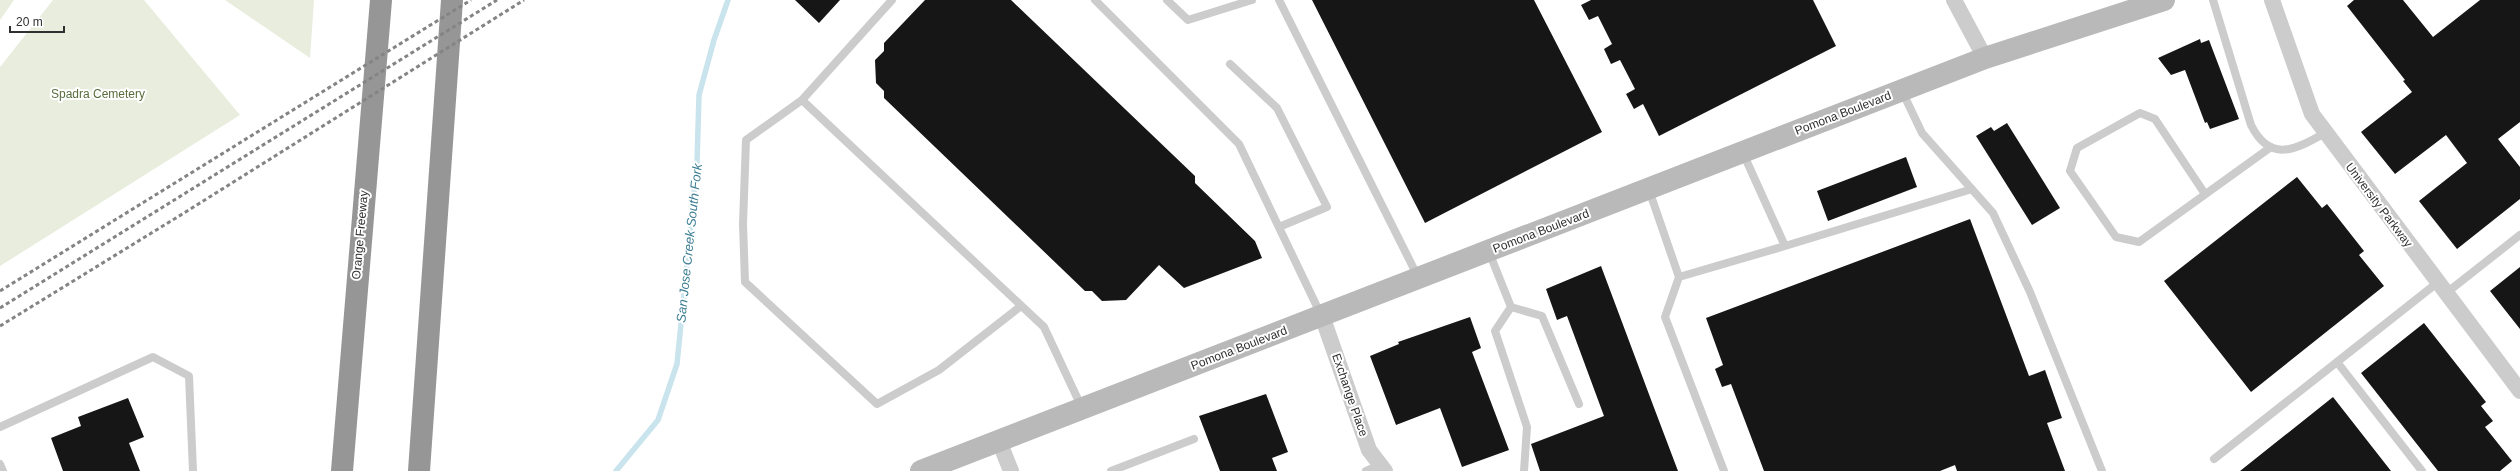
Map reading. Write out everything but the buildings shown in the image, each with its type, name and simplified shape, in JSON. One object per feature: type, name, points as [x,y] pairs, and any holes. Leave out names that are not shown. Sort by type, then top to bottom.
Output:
[{"type":"highway","points":[[419,471],[452,0]]},
{"type":"highway","name":"Orange Freeway","points":[[342,471],[380,6]]},
{"type":"street","points":[[1954,0],[1985,58]]},
{"type":"street","name":"Pomona Boulevard","points":[[920,471],[1985,58],[2164,0]]},
{"type":"street","name":"University Parkway","points":[[2272,0],[2312,114],[2520,392]]},
{"type":"street","name":"Exchange Place","points":[[1322,316],[1377,469]]},
{"type":"street","points":[[999,441],[1011,471]]},
{"type":"lane","points":[[892,0],[802,100],[746,140],[743,224],[745,282],[877,404],[939,370],[1022,306]]},
{"type":"lane","points":[[1095,0],[1239,144],[1322,316]]},
{"type":"lane","points":[[1167,0],[1188,20],[1252,0]]},
{"type":"lane","points":[[1279,0],[1419,278]]},
{"type":"lane","points":[[2212,0],[2251,125],[2258,140],[2271,147],[2289,150],[2325,132]]},
{"type":"lane","points":[[1230,64],[1277,108],[1326,207],[1279,227]]},
{"type":"lane","points":[[1902,90],[1922,133],[1993,213],[2027,285],[2102,471]]},
{"type":"lane","points":[[802,100],[1044,327],[1082,409]]},
{"type":"lane","points":[[2205,194],[2155,118],[2140,113],[2077,148],[2070,171],[2116,238],[2139,242],[2271,147]]},
{"type":"lane","points":[[1743,152],[1785,246]]},
{"type":"lane","points":[[1648,189],[1679,277],[1665,317],[1724,471]]},
{"type":"lane","points":[[1679,277],[1972,189]]},
{"type":"lane","points":[[2214,459],[2337,362],[2441,288],[2520,235]]},
{"type":"lane","points":[[1489,251],[1511,307]]},
{"type":"lane","points":[[1511,307],[1542,316],[1579,404]]},
{"type":"lane","points":[[1511,307],[1495,331],[1527,427],[1523,471]]},
{"type":"lane","points":[[0,427],[153,357],[189,376],[193,471]]},
{"type":"lane","points":[[2337,362],[2422,471]]},
{"type":"lane","points":[[1112,471],[1194,439]]},
{"type":"lane","points":[[0,464],[3,471]]},
{"type":"green space","points":[[0,0],[14,0],[0,20]]},
{"type":"green space","name":"Spadra Cemetery","points":[[53,0],[144,0],[240,115],[0,266],[0,67]]},
{"type":"green space","points":[[225,0],[314,0],[310,58]]},
{"type":"waterway","name":"San Jose Creek South Fork","points":[[616,471],[658,420],[677,364],[697,163],[699,95],[714,40],[728,0]]},
{"type":"railway","points":[[0,291],[471,0]]},
{"type":"railway","points":[[0,308],[497,0]]},
{"type":"railway","points":[[0,326],[184,213],[524,0]]}]
